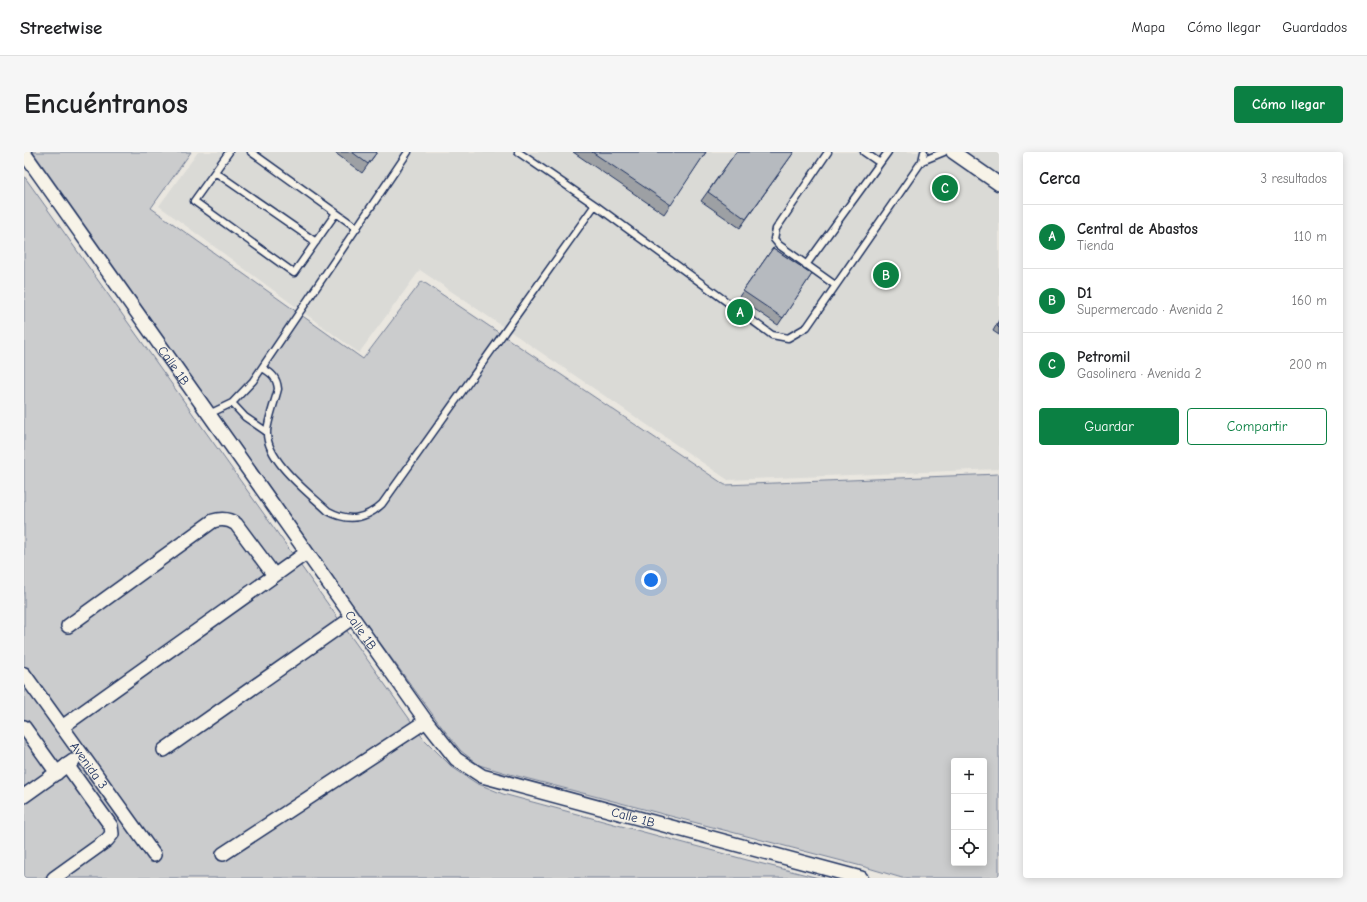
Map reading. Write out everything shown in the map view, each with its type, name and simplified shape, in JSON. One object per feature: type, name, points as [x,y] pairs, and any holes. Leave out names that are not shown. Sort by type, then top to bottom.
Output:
[{"type":"street","points":[[953,152],[999,184]]},
{"type":"street","name":"Calle 1B","points":[[24,153],[352,618],[426,721],[456,759],[482,776],[861,878]]},
{"type":"street","points":[[68,626],[213,521],[219,519],[231,521],[236,524],[274,575]]},
{"type":"street","points":[[62,728],[306,553]]},
{"type":"street","points":[[164,750],[352,618]]},
{"type":"street","name":"Avenida 3","points":[[24,674],[154,855]]},
{"type":"street","points":[[223,854],[426,721]]},
{"type":"street","points":[[24,727],[111,826],[112,834],[107,840],[54,878]]},
{"type":"street","points":[[24,796],[82,755]]},
{"type":"lane","points":[[229,152],[194,201],[294,273],[336,213]]},
{"type":"lane","points":[[251,152],[357,228]]},
{"type":"lane","points":[[209,414],[232,404],[253,381],[408,152]]},
{"type":"lane","points":[[518,152],[772,334],[788,338],[807,327],[922,162],[924,152]]},
{"type":"lane","points":[[828,152],[776,229],[774,239],[779,245],[835,285]]},
{"type":"lane","points":[[864,152],[880,163]]},
{"type":"lane","points":[[806,265],[888,152]]},
{"type":"lane","points":[[922,162],[944,152]]},
{"type":"lane","points":[[215,172],[316,242]]},
{"type":"lane","points":[[262,368],[275,377],[278,389],[267,432],[271,450],[285,471],[328,511],[345,518],[354,518],[370,514],[382,504],[594,205]]},
{"type":"lane","points":[[232,404],[245,417],[267,432]]},
{"type":"shaded area","points":[[33,152],[191,152],[151,208],[363,359],[422,281],[725,485],[999,474],[999,878],[902,878],[506,773],[479,765],[461,751],[370,629]]},
{"type":"shaded area","points":[[198,152],[999,152],[999,469],[728,480],[420,270],[359,353],[159,206]]},
{"type":"shaded area","points":[[24,176],[423,738],[452,767],[476,783],[503,794],[819,878],[24,878]]},
{"type":"building","points":[[352,152],[377,152],[368,164]]},
{"type":"building","points":[[592,152],[706,152],[671,205]]},
{"type":"building","points":[[736,152],[794,152],[746,219],[708,192]]},
{"type":"building","points":[[773,248],[812,274],[783,318],[743,291]]},
{"type":"place","name":"Petromil","points":[[945,188]]},
{"type":"place","name":"D1","points":[[886,275]]},
{"type":"place","name":"Central de Abastos","points":[[740,312]]}]
